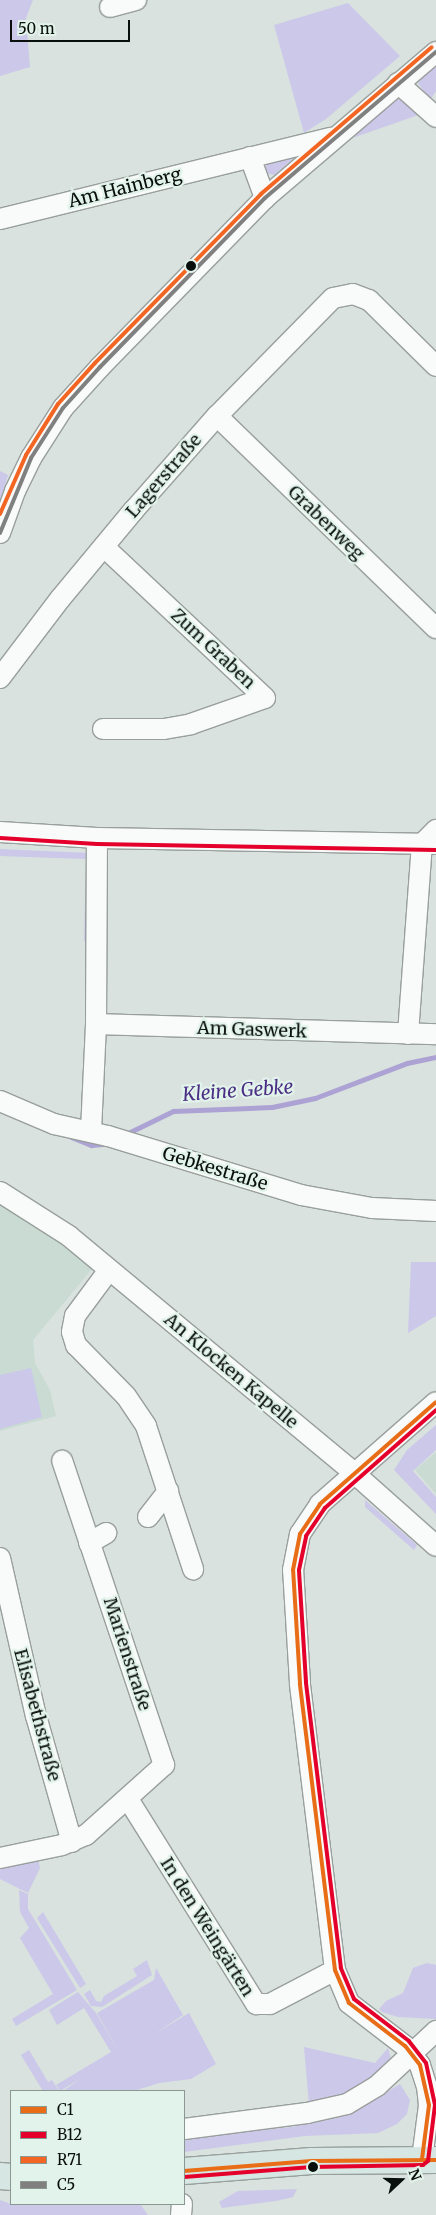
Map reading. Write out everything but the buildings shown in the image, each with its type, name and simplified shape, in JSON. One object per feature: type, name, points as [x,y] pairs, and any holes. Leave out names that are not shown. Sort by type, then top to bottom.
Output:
[{"type":"main road","points":[[185,2171],[364,2160],[429,2160]]},
{"type":"street","points":[[110,7],[136,0]]},
{"type":"street","points":[[0,533],[31,458],[64,408],[266,198],[333,138],[436,52]]},
{"type":"street","points":[[398,83],[436,117]]},
{"type":"street","name":"Am Hainberg","points":[[0,219],[333,138]]},
{"type":"street","points":[[250,157],[266,198]]},
{"type":"street","name":"Lagerstraße","points":[[0,678],[104,547],[217,416],[328,302],[346,294],[369,300],[436,366]]},
{"type":"street","name":"Grabenweg","points":[[217,416],[436,628]]},
{"type":"street","name":"Zum Graben","points":[[103,729],[164,729],[190,724],[265,698],[104,547]]},
{"type":"street","points":[[408,1034],[429,844],[436,830]]},
{"type":"street","points":[[0,832],[97,838],[429,844]]},
{"type":"street","points":[[91,1131],[96,1024],[97,838]]},
{"type":"street","name":"Am Gaswerk","points":[[96,1024],[436,1034]]},
{"type":"street","name":"Gebkestraße","points":[[0,1101],[54,1124],[91,1131],[301,1195],[372,1208],[436,1211]]},
{"type":"street","name":"An Klocken Kapelle","points":[[0,1192],[46,1220],[109,1270],[352,1472],[436,1546]]},
{"type":"street","points":[[109,1270],[75,1316],[72,1332],[76,1345],[126,1396],[146,1426],[194,1569]]},
{"type":"street","points":[[429,2160],[428,2087],[412,2053],[353,2007],[341,1989],[335,1970],[300,1683],[293,1570],[298,1540],[308,1521],[331,1491],[436,1402]]},
{"type":"street","name":"Marienstraße","points":[[62,1461],[98,1538],[164,1766],[128,1799]]},
{"type":"street","points":[[148,1517],[168,1491]]},
{"type":"street","name":"Elisabethstraße","points":[[0,1558],[36,1716],[72,1842]]},
{"type":"street","points":[[0,1858],[72,1842],[91,1832],[128,1799]]},
{"type":"street","name":"In den Weingärten","points":[[128,1799],[256,2004],[270,2004],[335,1970]]},
{"type":"street","points":[[185,2129],[340,2107],[364,2097],[436,2031]]},
{"type":"shaded area","points":[[0,0],[33,0],[26,18],[30,67],[0,76]]},
{"type":"shaded area","points":[[348,3],[400,56],[326,119],[304,133],[274,25]]},
{"type":"shaded area","points":[[436,63],[436,91],[430,100],[418,83]]},
{"type":"shaded area","points":[[403,99],[421,114],[344,141],[395,100]]},
{"type":"shaded area","points":[[302,151],[274,175],[266,173],[266,162]]},
{"type":"shaded area","points":[[0,471],[8,475],[0,502]]},
{"type":"shaded area","points":[[0,849],[90,853],[92,941],[84,941],[86,859],[0,856]]},
{"type":"shaded area","points":[[0,1196],[96,1264],[33,1340],[35,1363],[50,1390],[56,1416],[0,1431]]},
{"type":"shaded area","points":[[411,1262],[436,1262],[436,1316],[408,1333]]},
{"type":"shaded area","points":[[31,1368],[42,1417],[0,1429],[0,1375]]},
{"type":"shaded area","points":[[436,1425],[436,1450],[413,1471],[436,1497],[436,1514],[394,1470],[407,1450]]},
{"type":"shaded area","points":[[436,1452],[436,1494],[415,1470]]},
{"type":"shaded area","points":[[365,1500],[417,1545],[414,1550],[365,1507]]},
{"type":"shaded area","points":[[37,1855],[40,1868],[28,1893],[0,1879],[0,1862]]},
{"type":"shaded area","points":[[19,1890],[28,1894],[28,1909],[77,1990],[16,2026],[12,2019],[53,1994],[20,1938],[29,1928],[20,1912]]},
{"type":"shaded area","points":[[43,1912],[86,1984],[80,1988],[37,1918]]},
{"type":"shaded area","points":[[147,1960],[152,1975],[102,2007],[91,2006],[84,1994],[90,1990],[96,2001],[101,2002],[104,1996],[137,1976],[133,1969]]},
{"type":"shaded area","points":[[427,1963],[436,1965],[436,2019],[398,2017],[382,2012],[379,2009],[386,2001],[403,1993],[413,1968]]},
{"type":"shaded area","points":[[156,1968],[183,2015],[154,2034],[189,2013],[216,2064],[191,2079],[159,2083],[137,2090],[64,2090],[80,2079],[59,2090],[56,2085],[111,2052],[84,2008],[57,2025],[49,2010],[78,1992],[96,2013],[121,2055],[97,2013],[154,1980]]},
{"type":"shaded area","points":[[304,2047],[375,2063],[388,2048],[391,2059],[384,2068],[355,2091],[309,2105]]},
{"type":"shaded area","points":[[29,2050],[48,2082],[52,2080],[58,2090],[42,2090],[21,2055]]},
{"type":"shaded area","points":[[400,2084],[410,2100],[407,2114],[397,2124],[378,2133],[305,2136],[185,2152],[185,2138],[292,2127],[337,2118],[354,2112]]},
{"type":"shaded area","points":[[297,2189],[293,2197],[276,2201],[222,2208],[219,2202],[238,2191]]},
{"type":"shaded area","points":[[0,2200],[10,2205],[141,2205],[148,2215],[0,2215]]},
{"type":"waterway","name":"Kleine Gebke","points":[[130,1132],[173,1111],[272,1107],[315,1098],[407,1063],[436,1057]]},
{"type":"waterway","name":"Kleine Gebke","points":[[71,1137],[91,1145],[103,1144]]},
{"type":"transit line","name":"R71","points":[[0,514],[26,455],[58,404],[95,363],[261,194],[432,47]]},
{"type":"transit line","name":"C5","points":[[0,533],[31,458],[63,408],[100,367],[265,198],[436,52]]},
{"type":"transit line","name":"B12","points":[[0,838],[97,844],[436,850]]},
{"type":"transit line","name":"C1","points":[[422,2159],[429,2105],[420,2065],[405,2046],[349,2003],[335,1970],[300,1683],[293,1570],[300,1534],[320,1504],[436,1402]]},
{"type":"transit line","name":"B12","points":[[185,2177],[312,2167],[423,2165],[428,2161],[435,2105],[426,2063],[409,2041],[354,1999],[341,1968],[306,1682],[299,1570],[306,1536],[325,1508],[436,1410]]},
{"type":"transit line","name":"C1","points":[[185,2171],[312,2161],[436,2160]]}]
